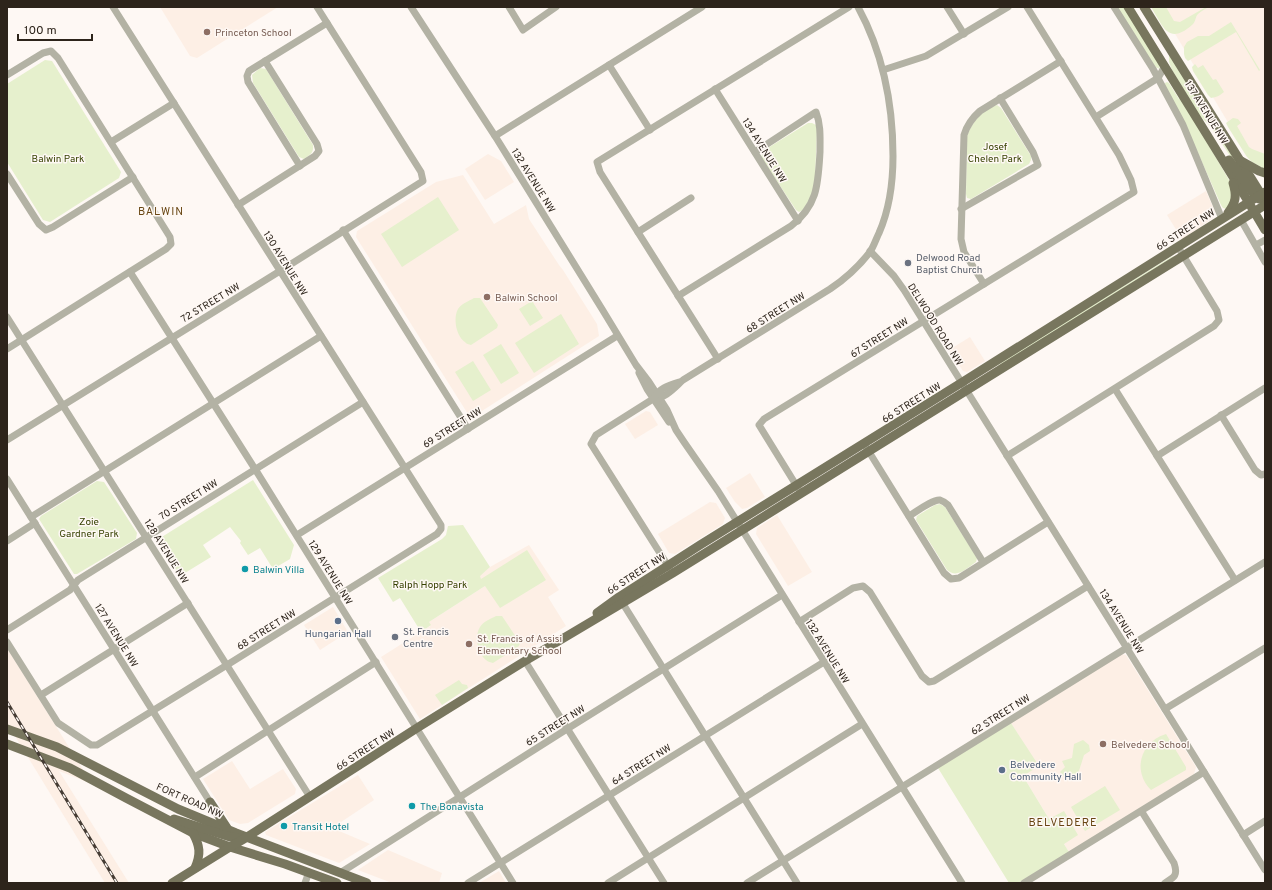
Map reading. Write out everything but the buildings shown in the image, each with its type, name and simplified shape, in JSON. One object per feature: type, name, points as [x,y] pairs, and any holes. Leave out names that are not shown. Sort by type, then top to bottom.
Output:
[{"type":"main road","name":"137 AVENUE NW","points":[[1128,7],[1229,169],[1260,201]]},
{"type":"main road","name":"137 AVENUE NW","points":[[1144,7],[1241,161],[1260,201],[1265,230]]},
{"type":"main road","points":[[1199,121],[1260,201],[1265,216]]},
{"type":"main road","points":[[1241,161],[1265,173]]},
{"type":"main road","points":[[1223,218],[1233,206],[1236,199],[1236,192],[1229,169]]},
{"type":"main road","name":"66 STREET NW","points":[[1180,251],[1223,218],[1260,201]]},
{"type":"main road","name":"66 STREET NW","points":[[671,569],[742,531],[799,489],[1180,251],[1241,220],[1260,201]]},
{"type":"main road","name":"66 STREET NW","points":[[172,883],[247,838],[417,728],[571,634],[671,569],[736,522],[799,489]]},
{"type":"main road","name":"FORT ROAD NW","points":[[7,729],[57,747],[166,803],[247,838],[367,883]]},
{"type":"main road","points":[[7,744],[70,768],[193,833],[230,847],[309,872],[337,883]]},
{"type":"main road","points":[[198,816],[207,809],[210,802]]},
{"type":"main road","points":[[210,802],[219,818],[228,829]]},
{"type":"main road","points":[[157,814],[230,838],[247,838]]},
{"type":"main road","points":[[193,833],[200,849],[195,868]]},
{"type":"main road","points":[[230,847],[250,848],[298,861],[316,864]]},
{"type":"street","name":"130 AVENUE NW","points":[[113,7],[441,525],[441,530]]},
{"type":"street","points":[[300,166],[248,82],[247,76],[249,71],[327,23],[317,7]]},
{"type":"street","name":"132 AVENUE NW","points":[[411,7],[495,136],[602,309],[636,366],[643,382],[656,397],[666,419],[676,430],[715,486],[962,883]]},
{"type":"street","points":[[509,7],[523,30],[556,7]]},
{"type":"street","points":[[495,136],[702,7]]},
{"type":"street","points":[[718,359],[600,172],[597,162],[848,7]]},
{"type":"street","points":[[858,7],[873,40],[883,70],[892,120],[893,177],[890,196],[886,213],[870,251]]},
{"type":"street","points":[[947,7],[964,34]]},
{"type":"street","points":[[883,70],[926,56],[1008,7]]},
{"type":"street","points":[[1027,7],[1096,116],[1158,78],[1172,77]]},
{"type":"street","points":[[1114,7],[1158,78],[1182,125],[1223,218]]},
{"type":"street","name":"72 STREET NW","points":[[7,440],[422,181],[421,172],[327,23]]},
{"type":"street","points":[[7,75],[43,53],[51,51],[58,58],[170,237],[171,244],[166,249],[7,349]]},
{"type":"street","points":[[238,205],[315,156],[319,151],[317,144],[265,61]]},
{"type":"street","points":[[984,284],[964,252],[961,239],[964,135],[976,114],[1061,61]]},
{"type":"street","points":[[609,65],[650,130]]},
{"type":"street","points":[[1158,78],[1165,66]]},
{"type":"street","name":"134 AVENUE NW","points":[[715,89],[798,221]]},
{"type":"street","points":[[961,209],[1038,165],[1033,152],[1000,98]]},
{"type":"street","points":[[111,142],[174,103]]},
{"type":"street","points":[[678,296],[798,221],[810,205],[818,187],[821,129],[816,112],[754,152]]},
{"type":"street","name":"67 STREET NW","points":[[799,489],[759,425],[764,418],[1134,192],[1131,180],[1119,155],[1096,116]]},
{"type":"street","points":[[7,174],[39,224],[46,230],[133,177]]},
{"type":"street","points":[[638,232],[691,198]]},
{"type":"street","points":[[1241,220],[1265,262]]},
{"type":"street","points":[[343,230],[468,429]]},
{"type":"street","points":[[1256,245],[1265,240]]},
{"type":"street","name":"DELWOOD ROAD NW","points":[[870,251],[899,282],[964,387]]},
{"type":"street","name":"68 STREET NW","points":[[671,569],[591,444],[596,435],[656,397],[669,386],[683,380],[718,359],[830,289],[852,272],[870,251]]},
{"type":"street","points":[[1007,456],[1214,326],[1219,320],[1217,311],[1180,251]]},
{"type":"street","name":"129 AVENUE NW","points":[[130,272],[297,535],[513,883]]},
{"type":"street","name":"128 AVENUE NW","points":[[7,317],[310,797]]},
{"type":"street","points":[[7,541],[33,520],[105,471],[321,336]]},
{"type":"street","name":"69 STREET NW","points":[[297,535],[617,336]]},
{"type":"street","name":"134 AVENUE NW","points":[[964,387],[1265,870]]},
{"type":"street","points":[[1115,388],[1234,580]]},
{"type":"street","points":[[1157,456],[1265,388]]},
{"type":"street","name":"70 STREET NW","points":[[7,630],[70,590],[78,580],[363,402]]},
{"type":"street","points":[[1222,415],[1255,470],[1263,474]]},
{"type":"street","points":[[866,447],[944,573],[951,579],[959,578],[1048,522]]},
{"type":"street","name":"127 AVENUE NW","points":[[7,478],[210,802]]},
{"type":"street","points":[[909,516],[933,502],[941,500],[945,502],[983,562]]},
{"type":"street","name":"68 STREET NW","points":[[41,695],[58,723],[91,744],[97,745],[437,534],[441,530]]},
{"type":"street","name":"62 STREET NW","points":[[747,883],[1265,562]]},
{"type":"street","points":[[799,622],[853,588],[863,586],[870,592],[922,676],[929,682],[934,681],[1088,586]]},
{"type":"street","name":"65 STREET NW","points":[[340,873],[460,796],[782,595]]},
{"type":"street","points":[[621,601],[797,883]]},
{"type":"street","points":[[7,642],[41,695],[188,603]]},
{"type":"street","points":[[1165,710],[1265,648]]},
{"type":"street","points":[[525,661],[664,883]]},
{"type":"street","points":[[195,777],[376,662]]},
{"type":"street","name":"64 STREET NW","points":[[468,883],[824,662]]},
{"type":"street","points":[[608,883],[862,724]]},
{"type":"street","points":[[1024,883],[1142,812],[1204,772]]},
{"type":"street","points":[[1142,812],[1174,863],[1176,873],[1173,878],[1165,883]]},
{"type":"street","points":[[1243,835],[1265,821]]},
{"type":"street","points":[[305,883],[309,872]]},
{"type":"shaded area","name":"Princeton School","points":[[160,7],[278,7],[197,58],[190,56]]},
{"type":"shaded area","points":[[1159,7],[1265,7],[1265,162],[1235,134]]},
{"type":"shaded area","points":[[488,154],[501,161],[514,182],[485,200],[465,169]]},
{"type":"shaded area","name":"Balwin School","points":[[463,175],[494,224],[526,205],[529,219],[597,324],[599,336],[474,416],[468,414],[356,237],[357,231],[436,182]]},
{"type":"shaded area","points":[[1206,191],[1215,212],[1213,218],[1182,239],[1167,215]]},
{"type":"shaded area","points":[[970,337],[985,361],[967,372],[963,371],[949,350]]},
{"type":"shaded area","points":[[646,411],[650,412],[658,425],[635,439],[625,424]]},
{"type":"shaded area","points":[[750,473],[765,497],[747,508],[742,509],[735,502],[726,488]]},
{"type":"shaded area","points":[[710,502],[716,503],[725,518],[723,524],[675,554],[669,553],[658,534]]},
{"type":"shaded area","points":[[777,515],[812,572],[788,586],[756,534],[757,528]]},
{"type":"shaded area","name":"St. Francis of Assisi Elementary School","points":[[529,545],[559,590],[548,597],[566,626],[420,719],[381,657],[430,626],[429,622],[485,586],[479,576],[490,567]]},
{"type":"shaded area","points":[[333,607],[348,632],[320,650],[304,625]]},
{"type":"shaded area","points":[[7,648],[92,784],[59,771],[129,883],[105,883],[7,723]]},
{"type":"shaded area","name":"Belvedere School","points":[[1121,654],[1126,655],[1196,767],[1194,774],[1069,852],[1023,776],[1038,766],[1011,723]]},
{"type":"shaded area","points":[[232,761],[250,789],[283,769],[296,789],[295,794],[248,823],[240,824],[229,820],[203,779]]},
{"type":"shaded area","points":[[358,775],[374,800],[332,828],[370,844],[339,863],[266,835],[265,832]]},
{"type":"shaded area","points":[[388,850],[442,873],[439,883],[392,883],[358,870]]},
{"type":"shaded area","points":[[499,871],[506,883],[479,883]]},
{"type":"green space","points":[[1117,7],[1124,7],[1159,64],[1160,69],[1155,67]]},
{"type":"green space","points":[[1151,7],[1166,7],[1174,21],[1180,22],[1206,7],[1209,7],[1198,14],[1192,25],[1184,31],[1177,34],[1172,34],[1163,27]]},
{"type":"green space","points":[[1231,22],[1260,70],[1259,71],[1236,32],[1188,61],[1185,58],[1184,47],[1187,42],[1198,36],[1209,36]]},
{"type":"green space","points":[[1169,54],[1253,190],[1210,126],[1200,116],[1172,70],[1169,62]]},
{"type":"green space","name":"Balwin Park","points":[[45,60],[52,61],[121,172],[119,178],[50,222],[43,220],[7,162],[7,84]]},
{"type":"green space","points":[[1195,64],[1198,68],[1203,65],[1213,80],[1216,79],[1224,92],[1211,98],[1193,71],[1192,67]]},
{"type":"green space","points":[[260,68],[266,69],[313,145],[312,152],[304,159],[299,157],[253,83],[252,75]]},
{"type":"green space","points":[[1167,82],[1179,99],[1181,98],[1232,185],[1234,193],[1227,209],[1223,208],[1221,205],[1186,126],[1165,85]]},
{"type":"green space","name":"Josef Chelen Park","points":[[997,105],[1001,108],[1031,156],[1031,160],[1029,164],[971,199],[967,198],[967,136],[978,117],[982,113]]},
{"type":"green space","points":[[1233,118],[1238,119],[1241,123],[1237,126],[1249,147],[1265,154],[1265,169],[1252,162],[1247,157],[1228,127],[1226,123]]},
{"type":"green space","points":[[808,123],[816,125],[817,130],[815,179],[812,195],[803,210],[799,212],[796,210],[761,157],[763,151]]},
{"type":"green space","points":[[438,197],[459,230],[402,267],[381,234]]},
{"type":"green space","points":[[1175,256],[995,368],[1010,356],[1171,257]]},
{"type":"green space","points":[[474,298],[480,298],[498,325],[497,328],[471,345],[466,343],[459,336],[456,327],[456,313],[459,307]]},
{"type":"green space","points":[[532,301],[543,318],[530,326],[519,309]]},
{"type":"green space","points":[[561,314],[579,344],[534,373],[515,343]]},
{"type":"green space","points":[[501,344],[519,373],[501,384],[483,355]]},
{"type":"green space","points":[[473,361],[491,390],[473,401],[455,372]]},
{"type":"green space","points":[[253,480],[294,545],[290,559],[273,569],[260,548],[248,555],[240,543],[241,541],[230,527],[203,545],[211,557],[180,576],[157,540]]},
{"type":"green space","name":"Zoie Gardner Park","points":[[97,481],[104,482],[137,533],[136,539],[77,574],[74,574],[39,519],[41,516]]},
{"type":"green space","points":[[940,504],[945,507],[977,558],[976,562],[962,572],[954,573],[947,570],[916,520],[917,516],[935,505]]},
{"type":"green space","name":"Ralph Hopp Park","points":[[463,525],[490,567],[480,576],[481,579],[527,550],[546,580],[500,608],[485,586],[429,622],[431,625],[421,632],[400,598],[393,602],[378,578],[442,539],[446,535],[448,526]]},
{"type":"green space","points":[[496,616],[502,616],[520,643],[519,646],[493,663],[487,661],[481,654],[477,635],[481,625]]},
{"type":"green space","points":[[459,680],[462,684],[467,685],[468,688],[442,705],[435,695]]},
{"type":"green space","points":[[1011,723],[1039,766],[1023,776],[1049,819],[1064,811],[1078,835],[1064,844],[1069,852],[1018,883],[1009,883],[938,768]]},
{"type":"green space","points":[[1166,734],[1186,767],[1186,770],[1151,790],[1145,782],[1142,774],[1142,758],[1150,743]]},
{"type":"green space","points":[[1083,740],[1089,745],[1090,751],[1084,755],[1078,774],[1066,779],[1060,772],[1065,767],[1062,761],[1072,758],[1074,744]]},
{"type":"green space","points":[[1105,786],[1120,810],[1085,831],[1071,807]]},
{"type":"railway","points":[[7,702],[117,883]]},
{"type":"place","name":"Princeton School","points":[[207,32]]},
{"type":"place","name":"Delwood Road Baptist Church","points":[[908,263]]},
{"type":"place","name":"Balwin School","points":[[487,297]]},
{"type":"place","name":"Balwin Villa","points":[[245,569]]},
{"type":"place","name":"Hungarian Hall","points":[[338,621]]},
{"type":"place","name":"St. Francis Centre","points":[[395,637]]},
{"type":"place","name":"St. Francis of Assisi Elementary School","points":[[469,644]]},
{"type":"place","name":"Belvedere School","points":[[1103,744]]},
{"type":"place","name":"Belvedere Community Hall","points":[[1002,770]]},
{"type":"place","name":"The Bonavista","points":[[412,806]]},
{"type":"place","name":"Transit Hotel","points":[[284,826]]},
{"type":"district","name":"BALWIN","points":[[161,211]]},
{"type":"district","name":"BELVEDERE","points":[[1063,822]]}]
